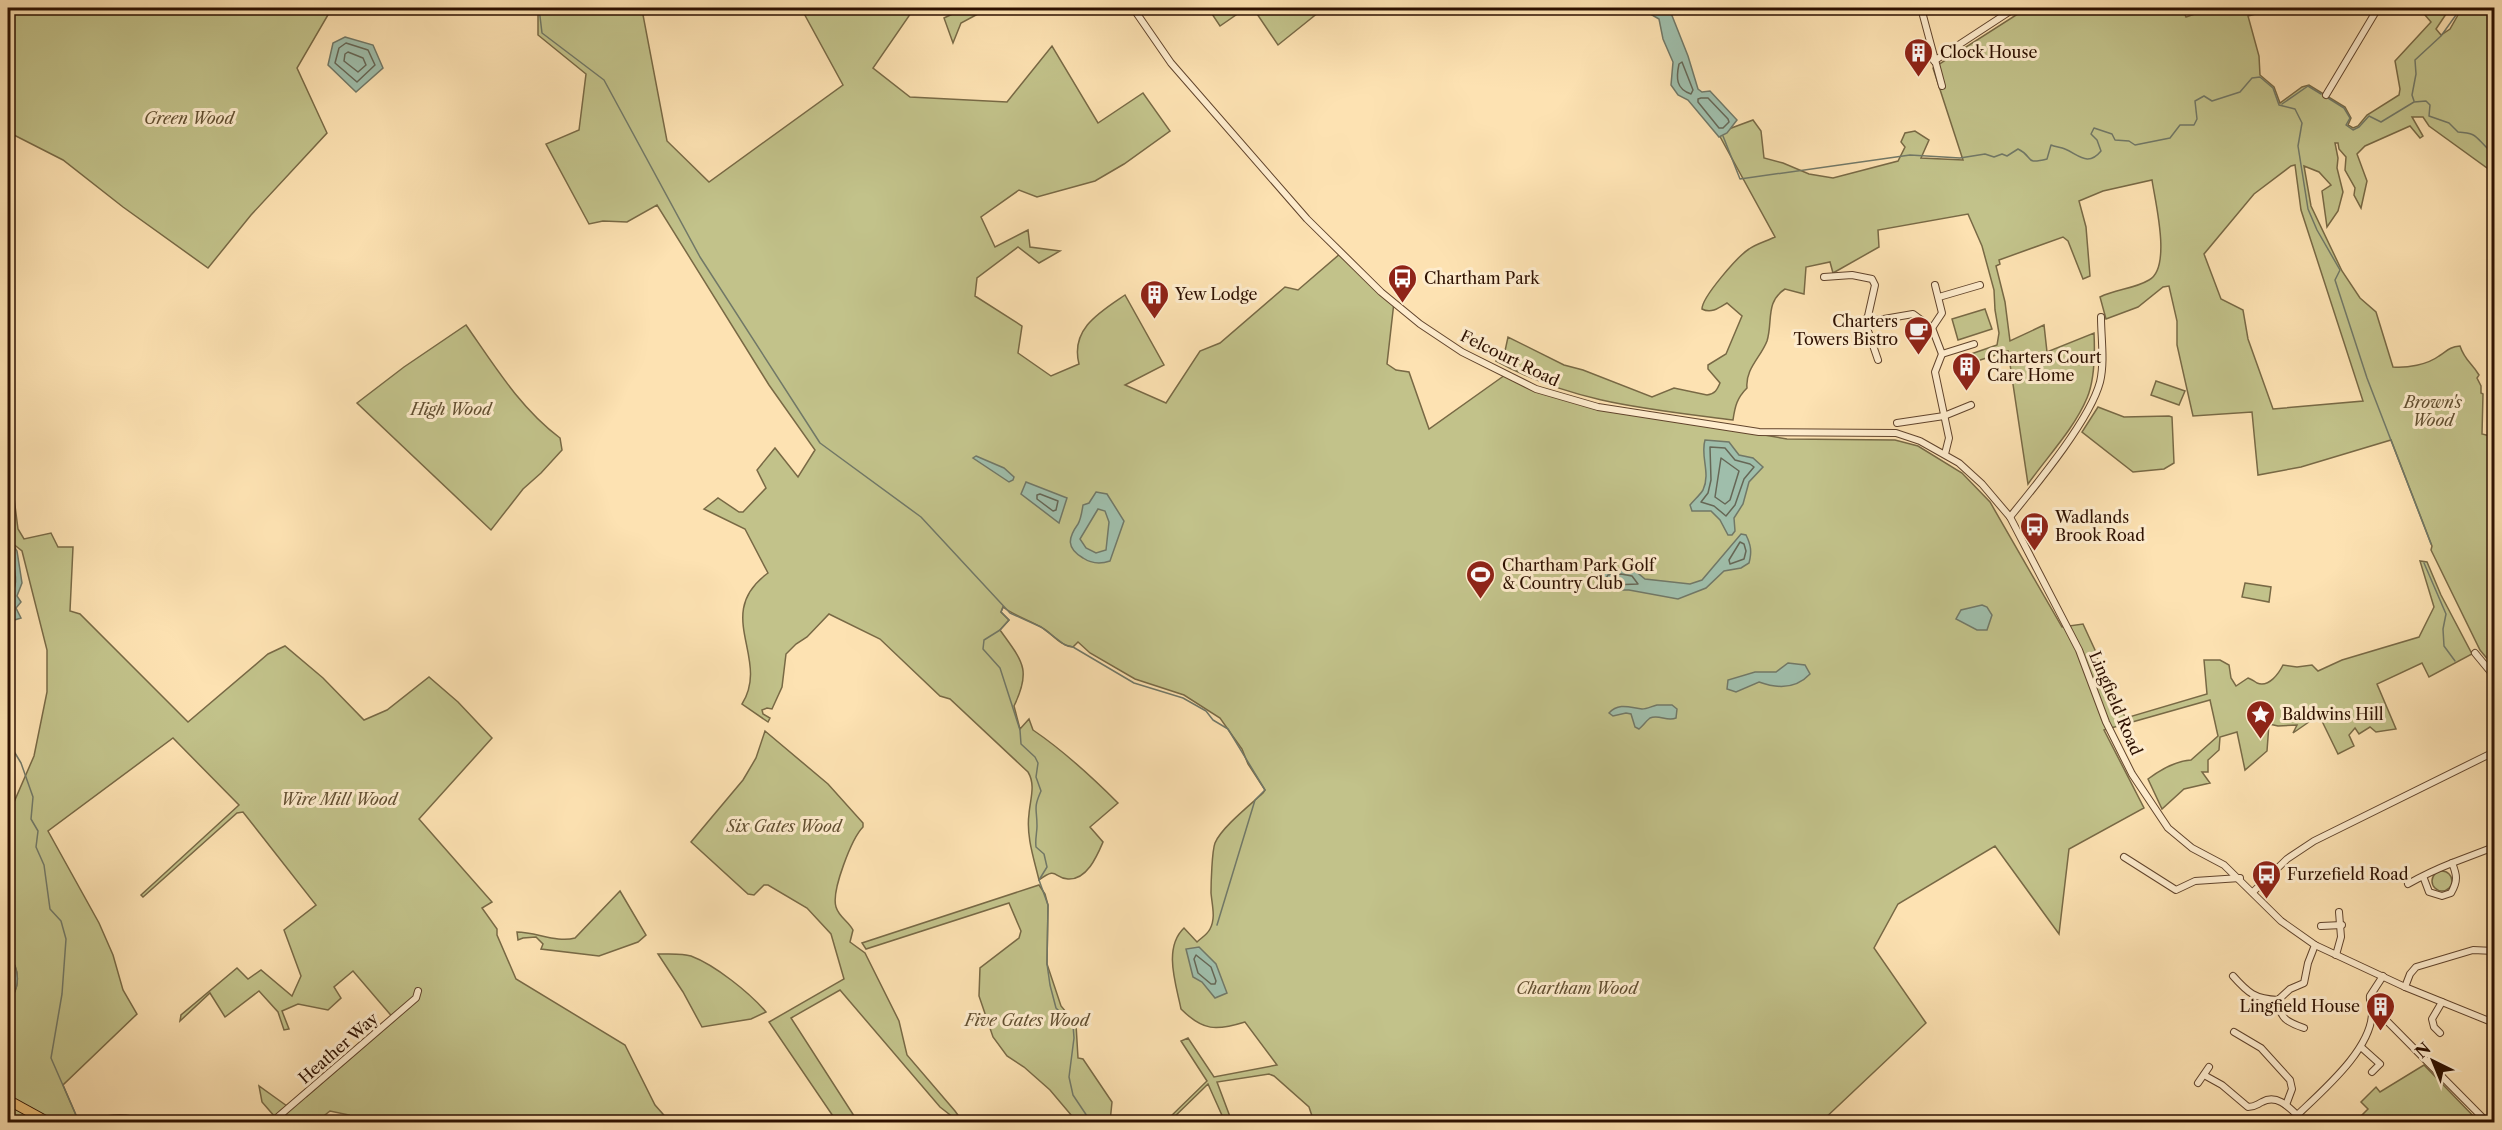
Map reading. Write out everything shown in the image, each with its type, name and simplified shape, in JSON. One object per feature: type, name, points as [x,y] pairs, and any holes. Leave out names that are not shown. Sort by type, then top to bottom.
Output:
[{"type":"highway","points":[[8,1100],[48,1122]]},
{"type":"street","name":"Felcourt Road","points":[[1133,8],[1171,63],[1307,219],[1381,292],[1440,339],[1536,389],[1566,400],[1598,407],[1759,432],[1896,433],[1910,437],[1945,454],[1983,484],[2010,517],[2016,530]]},
{"type":"street","points":[[1921,8],[1942,86]]},
{"type":"street","points":[[1934,61],[2015,8]]},
{"type":"street","points":[[2326,95],[2378,8]]},
{"type":"street","points":[[1824,277],[1852,275],[1872,279],[1875,285],[1866,325],[1878,360]]},
{"type":"street","points":[[1932,328],[1942,313],[1935,285]]},
{"type":"street","points":[[1939,297],[1980,285]]},
{"type":"street","points":[[1867,318],[1878,320],[1913,314],[1932,328],[1942,354],[1935,372],[1949,438],[1945,454]]},
{"type":"street","points":[[2010,517],[2031,492],[2091,405],[2101,376],[2101,317]]},
{"type":"street","points":[[1942,354],[1974,344]]},
{"type":"street","points":[[1897,423],[1944,416],[1971,405]]},
{"type":"street","name":"Lingfield Road","points":[[2016,530],[2079,650],[2106,722],[2132,774],[2168,828],[2180,840],[2224,865],[2240,878],[2281,921],[2315,945],[2405,987],[2494,1023]]},
{"type":"street","points":[[2475,653],[2494,675]]},
{"type":"street","points":[[2253,892],[2287,859],[2314,841],[2494,752]]},
{"type":"street","points":[[2408,884],[2494,846]]},
{"type":"street","points":[[2124,857],[2176,890],[2195,881],[2240,878]]},
{"type":"street","points":[[2423,876],[2429,892],[2435,896],[2451,893],[2456,885],[2457,874],[2452,863]]},
{"type":"street","points":[[2336,955],[2342,925],[2339,912]]},
{"type":"street","points":[[2321,926],[2342,925]]},
{"type":"street","points":[[2233,976],[2246,991],[2261,999],[2278,1000],[2290,989],[2304,983],[2315,945]]},
{"type":"street","points":[[2405,987],[2410,974],[2416,968],[2473,950],[2494,951]]},
{"type":"street","points":[[2290,1122],[2342,1070],[2361,1047],[2372,1009],[2370,996],[2383,976]]},
{"type":"street","name":"Heather Way","points":[[272,1122],[416,998],[417,991]]},
{"type":"street","points":[[2278,1000],[2280,1014],[2287,1022],[2304,1028]]},
{"type":"street","points":[[2440,1033],[2433,1027],[2432,1019],[2442,1002]]},
{"type":"street","points":[[2372,1009],[2377,1011],[2487,1122]]},
{"type":"street","points":[[2234,1032],[2261,1048],[2290,1080],[2292,1089],[2286,1105]]},
{"type":"street","points":[[2361,1047],[2380,1064],[2372,1072]]},
{"type":"street","points":[[2198,1083],[2209,1067]]},
{"type":"street","points":[[2204,1075],[2222,1085],[2248,1107],[2271,1099],[2286,1105],[2297,1115]]},
{"type":"street","points":[[91,1122],[110,1118],[143,1122]]},
{"type":"green space","name":"Green Wood","points":[[8,8],[332,8],[297,68],[327,133],[251,215],[208,268],[123,207],[63,160],[8,132]]},
{"type":"green space","name":"Chartham Wood","points":[[538,8],[656,8],[643,15],[667,141],[709,182],[843,85],[801,8],[904,8],[911,13],[873,68],[910,97],[1007,102],[1052,46],[1098,123],[1143,93],[1170,131],[1124,164],[1095,181],[1037,197],[1019,190],[981,217],[995,247],[1028,230],[1030,247],[1060,251],[1039,263],[1018,247],[977,278],[975,296],[1022,326],[1018,353],[1051,376],[1079,364],[1077,352],[1083,331],[1097,315],[1125,295],[1164,365],[1125,385],[1166,403],[1200,351],[1220,343],[1285,287],[1298,290],[1341,253],[1394,302],[1387,364],[1396,370],[1409,372],[1429,429],[1505,375],[1566,400],[1787,439],[1895,440],[1918,446],[1962,473],[1990,502],[2062,627],[2083,624],[2095,650],[2107,690],[2126,718],[2207,694],[2204,660],[2220,660],[2229,665],[2231,678],[2236,686],[2248,678],[2261,684],[2273,679],[2283,665],[2297,667],[2312,665],[2318,671],[2342,660],[2419,637],[2434,607],[2420,561],[2427,562],[2441,595],[2472,654],[2429,677],[2422,663],[2377,684],[2396,729],[2376,732],[2370,727],[2359,734],[2355,728],[2349,735],[2354,746],[2338,754],[2319,715],[2293,733],[2297,725],[2269,724],[2267,751],[2245,770],[2237,732],[2220,737],[2219,750],[2208,760],[2208,772],[2202,772],[2210,783],[2184,789],[2162,809],[2148,779],[2168,766],[2191,760],[2218,736],[2210,700],[2104,730],[2144,808],[2069,849],[2059,934],[1995,846],[1898,904],[1874,948],[1926,1023],[1821,1122],[1314,1122],[1309,1107],[1269,1074],[1217,1082],[1232,1122],[1225,1122],[1208,1084],[1169,1122],[1165,1122],[1207,1081],[1181,1041],[1188,1038],[1214,1077],[1277,1065],[1245,1022],[1218,1028],[1196,1022],[1181,1009],[1174,978],[1173,956],[1178,936],[1184,928],[1197,942],[1212,925],[1211,875],[1215,843],[1229,824],[1265,790],[1248,764],[1242,749],[1220,718],[1184,695],[1135,679],[1090,653],[1078,642],[1073,647],[1068,646],[1041,627],[1003,607],[1001,612],[1009,620],[1000,630],[1022,666],[1023,683],[1014,706],[1020,729],[1029,719],[1033,730],[1077,764],[1118,803],[1090,827],[1103,842],[1094,860],[1081,876],[1068,879],[1053,873],[1039,880],[1029,831],[1032,787],[1028,772],[950,699],[940,696],[880,639],[829,614],[807,637],[786,654],[782,687],[772,709],[762,710],[763,714],[770,718],[768,722],[742,704],[749,687],[750,670],[743,620],[744,604],[752,589],[768,573],[745,529],[704,509],[718,498],[739,512],[743,512],[766,488],[757,470],[775,448],[798,477],[815,450],[769,385],[657,205],[627,222],[603,221],[589,224],[546,144],[579,130],[586,74],[538,35]]},
{"type":"green space","points":[[965,8],[989,8],[961,23],[953,43],[944,18]]},
{"type":"green space","points":[[1208,8],[1246,8],[1220,26]]},
{"type":"green space","points":[[1253,8],[1324,8],[1278,45]]},
{"type":"green space","name":"Brown's Wood","points":[[2027,8],[2182,8],[2186,17],[2212,8],[2278,8],[2248,16],[2259,56],[2260,75],[2274,87],[2280,103],[2302,87],[2309,85],[2345,107],[2351,118],[2348,125],[2353,128],[2358,126],[2367,115],[2399,95],[2395,61],[2431,22],[2419,8],[2440,8],[2448,11],[2436,29],[2441,35],[2450,29],[2462,8],[2494,8],[2494,173],[2429,126],[2423,117],[2412,117],[2423,136],[2420,138],[2410,126],[2365,146],[2357,154],[2367,181],[2361,208],[2354,195],[2355,188],[2345,170],[2346,157],[2339,149],[2338,143],[2335,143],[2337,168],[2343,192],[2338,211],[2327,227],[2322,191],[2331,185],[2319,172],[2304,166],[2311,206],[2342,271],[2360,298],[2376,312],[2393,367],[2423,364],[2451,348],[2460,346],[2479,375],[2477,378],[2483,394],[2482,434],[2494,437],[2494,667],[2480,650],[2431,550],[2432,546],[2391,440],[2301,467],[2258,475],[2252,412],[2193,416],[2177,345],[2177,321],[2169,286],[2163,287],[2138,307],[2106,319],[2100,297],[2149,280],[2156,273],[2160,262],[2160,233],[2152,180],[2103,191],[2079,201],[2086,227],[2090,276],[2083,279],[2068,241],[2063,237],[1999,260],[2000,264],[1996,266],[2005,302],[2010,341],[2044,325],[2047,352],[2094,333],[2093,375],[2087,398],[2068,432],[2028,484],[2008,351],[1974,362],[1971,354],[1997,345],[1999,333],[1994,290],[1982,246],[1968,214],[1878,230],[1879,247],[1833,273],[1830,262],[1806,267],[1804,294],[1785,289],[1772,306],[1767,341],[1748,375],[1747,388],[1737,403],[1733,420],[1641,408],[1582,395],[1525,375],[1496,361],[1505,351],[1508,337],[1564,365],[1652,397],[1674,388],[1707,395],[1714,393],[1720,383],[1708,369],[1708,365],[1726,354],[1742,316],[1727,303],[1709,311],[1702,309],[1704,303],[1721,277],[1744,253],[1775,237],[1718,133],[1753,120],[1761,131],[1764,158],[1809,174],[1833,178],[1898,161],[1905,147],[1901,142],[1905,133],[1915,131],[1929,140],[1921,158],[1963,160],[1933,68]],"holes":[[[2295,165],[2301,210],[2363,401],[2273,409],[2248,339],[2243,310],[2221,299],[2204,254],[2254,194]]]},
{"type":"green space","points":[[1985,309],[1992,329],[1958,340],[1952,319]]},
{"type":"green space","name":"High Wood","points":[[466,325],[520,400],[560,438],[562,450],[523,489],[491,530],[357,403],[404,367]]},
{"type":"green space","points":[[2156,381],[2185,391],[2179,405],[2151,395]]},
{"type":"green space","points":[[2098,407],[2124,417],[2172,417],[2174,463],[2164,469],[2133,472],[2082,432]]},
{"type":"green space","name":"Wire Mill Wood","points":[[14,498],[18,529],[24,539],[51,533],[58,547],[73,547],[70,611],[80,614],[188,722],[268,654],[285,646],[323,678],[364,720],[387,710],[429,677],[458,702],[492,738],[419,819],[492,902],[482,908],[497,929],[497,935],[516,979],[625,1045],[655,1105],[670,1122],[556,1122],[545,1118],[534,1122],[345,1122],[349,1115],[330,1111],[316,1122],[269,1122],[275,1117],[262,1102],[259,1086],[287,1106],[307,1096],[395,1020],[353,971],[334,987],[341,998],[328,1010],[298,1004],[282,1011],[289,1029],[284,1030],[278,1012],[259,991],[225,1017],[210,993],[180,1021],[181,1015],[237,968],[248,979],[261,970],[292,996],[301,976],[284,930],[316,905],[243,812],[237,813],[143,897],[141,895],[239,805],[173,738],[48,831],[99,923],[113,955],[123,990],[137,1014],[63,1085],[79,1122],[8,1122],[8,1001],[17,985],[17,972],[8,955],[8,816],[34,756],[47,692],[47,650],[22,551],[12,543],[14,528],[9,509],[14,507],[10,500]]},
{"type":"green space","points":[[2245,583],[2271,587],[2269,602],[2242,597]]},
{"type":"green space","name":"Six Gates Wood","points":[[765,731],[828,784],[863,823],[839,878],[835,899],[836,907],[853,930],[850,942],[865,953],[899,1021],[907,1055],[963,1122],[956,1122],[940,1107],[840,990],[791,1018],[858,1122],[837,1122],[769,1022],[844,979],[831,934],[807,908],[768,885],[764,885],[754,895],[748,894],[691,842],[743,780],[756,758]]},
{"type":"green space","points":[[2438,871],[2446,871],[2452,877],[2452,885],[2446,891],[2438,891],[2432,885],[2432,877]]},
{"type":"green space","name":"Five Gates Wood","points":[[1039,885],[1048,905],[1047,964],[1061,1006],[1076,1024],[1078,1058],[1083,1059],[1112,1102],[1110,1122],[1077,1122],[1050,1090],[1024,1067],[1007,1056],[993,1037],[979,996],[980,968],[1019,938],[1021,931],[1009,903],[866,949],[862,943]]},
{"type":"green space","points":[[620,891],[646,935],[638,942],[599,956],[541,949],[543,944],[536,937],[518,940],[517,932],[561,939],[575,938]]},
{"type":"green space","points":[[658,954],[683,954],[700,960],[732,980],[766,1012],[751,1019],[702,1027]]},
{"type":"green space","points":[[2424,1065],[2479,1122],[2355,1122],[2368,1109],[2361,1102],[2376,1087],[2380,1092]]},
{"type":"water","points":[[1640,8],[1669,8],[1698,89],[1702,92],[1710,91],[1737,120],[1727,133],[1719,137],[1688,100],[1678,95],[1671,85],[1673,62],[1663,39],[1659,19]]},
{"type":"water","points":[[345,37],[373,45],[383,68],[356,92],[328,65],[333,43]]},
{"type":"water","points":[[1705,440],[1729,442],[1739,455],[1753,458],[1763,467],[1749,482],[1743,504],[1734,518],[1735,531],[1732,535],[1728,535],[1720,520],[1711,511],[1692,511],[1690,505],[1702,492],[1705,484]]},
{"type":"water","points":[[976,456],[1004,468],[1014,477],[1013,480],[1009,482],[973,458]]},
{"type":"water","points":[[1026,482],[1067,498],[1059,523],[1021,494]]},
{"type":"water","points":[[1096,492],[1107,494],[1124,521],[1110,561],[1100,563],[1090,561],[1077,554],[1071,547],[1072,534],[1080,520],[1083,505],[1089,503]],"holes":[[[1098,509],[1105,511],[1109,522],[1106,550],[1096,553],[1086,548],[1080,539]]]},
{"type":"water","points":[[8,506],[14,528],[12,543],[17,551],[22,583],[17,596],[21,602],[16,608],[21,618],[8,622]]},
{"type":"water","points":[[1741,534],[1746,535],[1750,545],[1749,563],[1741,568],[1724,571],[1706,588],[1678,599],[1629,590],[1602,590],[1597,587],[1596,580],[1606,569],[1634,570],[1645,579],[1690,584],[1702,580]]},
{"type":"water","points":[[1982,605],[1987,607],[1992,615],[1987,630],[1977,630],[1956,619],[1961,610]]},
{"type":"water","points":[[1788,663],[1805,665],[1810,674],[1793,685],[1773,686],[1759,682],[1736,692],[1727,689],[1728,680],[1755,672],[1776,672]]},
{"type":"water","points":[[1657,705],[1672,705],[1677,709],[1676,718],[1650,718],[1639,729],[1635,727],[1631,714],[1613,716],[1609,713],[1621,707],[1646,709]]},
{"type":"water","points":[[1199,947],[1216,964],[1227,993],[1215,998],[1202,982],[1193,977],[1186,949]]},
{"type":"water","points":[[8,955],[17,972],[17,985],[8,1001]]},
{"type":"waterway","points":[[539,8],[542,33],[604,80],[700,257],[820,443],[921,517],[1010,613],[1041,627],[1065,645],[1073,647],[1134,683],[1183,698],[1206,711],[1213,720],[1228,729],[1265,790],[1255,800],[1217,925]]},
{"type":"waterway","points":[[2414,101],[2412,95],[2416,74],[2415,60],[2441,36],[2461,8]]},
{"type":"waterway","points":[[1723,136],[1740,179],[1910,155],[1960,158],[1985,154],[1994,157],[2002,154],[2007,156],[2018,149],[2032,161],[2040,161],[2047,159],[2051,145],[2088,159],[2101,151],[2097,140],[2091,134],[2094,128],[2112,134],[2115,140],[2129,141],[2135,145],[2170,138],[2180,125],[2194,125],[2197,119],[2195,101],[2204,96],[2212,101],[2240,92],[2252,78],[2260,77],[2273,88],[2279,105],[2295,109],[2302,123],[2298,146],[2308,209],[2340,270],[2335,280],[2367,378],[2431,544]]},
{"type":"waterway","points":[[2282,104],[2308,86],[2321,94]]},
{"type":"waterway","points":[[2328,98],[2344,108],[2350,118],[2346,125],[2353,130],[2369,116],[2381,122],[2414,102],[2426,101],[2430,105],[2429,116],[2449,123],[2458,132],[2475,136],[2487,148],[2494,146]]},
{"type":"waterway","points":[[2424,563],[2446,614],[2443,629],[2444,646],[2455,661]]},
{"type":"waterway","points":[[1003,607],[1001,612],[1009,620],[1000,630],[984,640],[983,649],[1000,668],[1020,730],[1021,744],[1038,763],[1036,777],[1041,791],[1036,805],[1036,847],[1044,854],[1047,867],[1039,880],[1048,905],[1047,964],[1050,985],[1056,1008],[1073,1025],[1074,1038],[1069,1077],[1073,1095],[1091,1122]]},
{"type":"waterway","points":[[15,753],[33,797],[31,819],[38,831],[36,847],[44,865],[50,909],[61,921],[66,939],[62,994],[51,1058],[79,1122]]},
{"type":"place","name":"Clock House","points":[[1919,78]]},
{"type":"place","name":"Chartham Park","points":[[1403,304]]},
{"type":"place","name":"Yew Lodge","points":[[1154,320]]},
{"type":"place","name":"Charters Towers Bistro","points":[[1919,356]]},
{"type":"place","name":"Charters Court Care Home","points":[[1966,392]]},
{"type":"place","name":"Wadlands Brook Road","points":[[2034,552]]},
{"type":"place","name":"Chartham Park Golf & Country Club","points":[[1481,600]]},
{"type":"place","name":"Baldwins Hill","points":[[2261,740]]},
{"type":"place","name":"Furzefield Road","points":[[2266,900]]},
{"type":"place","name":"Lingfield House","points":[[2381,1032]]}]
